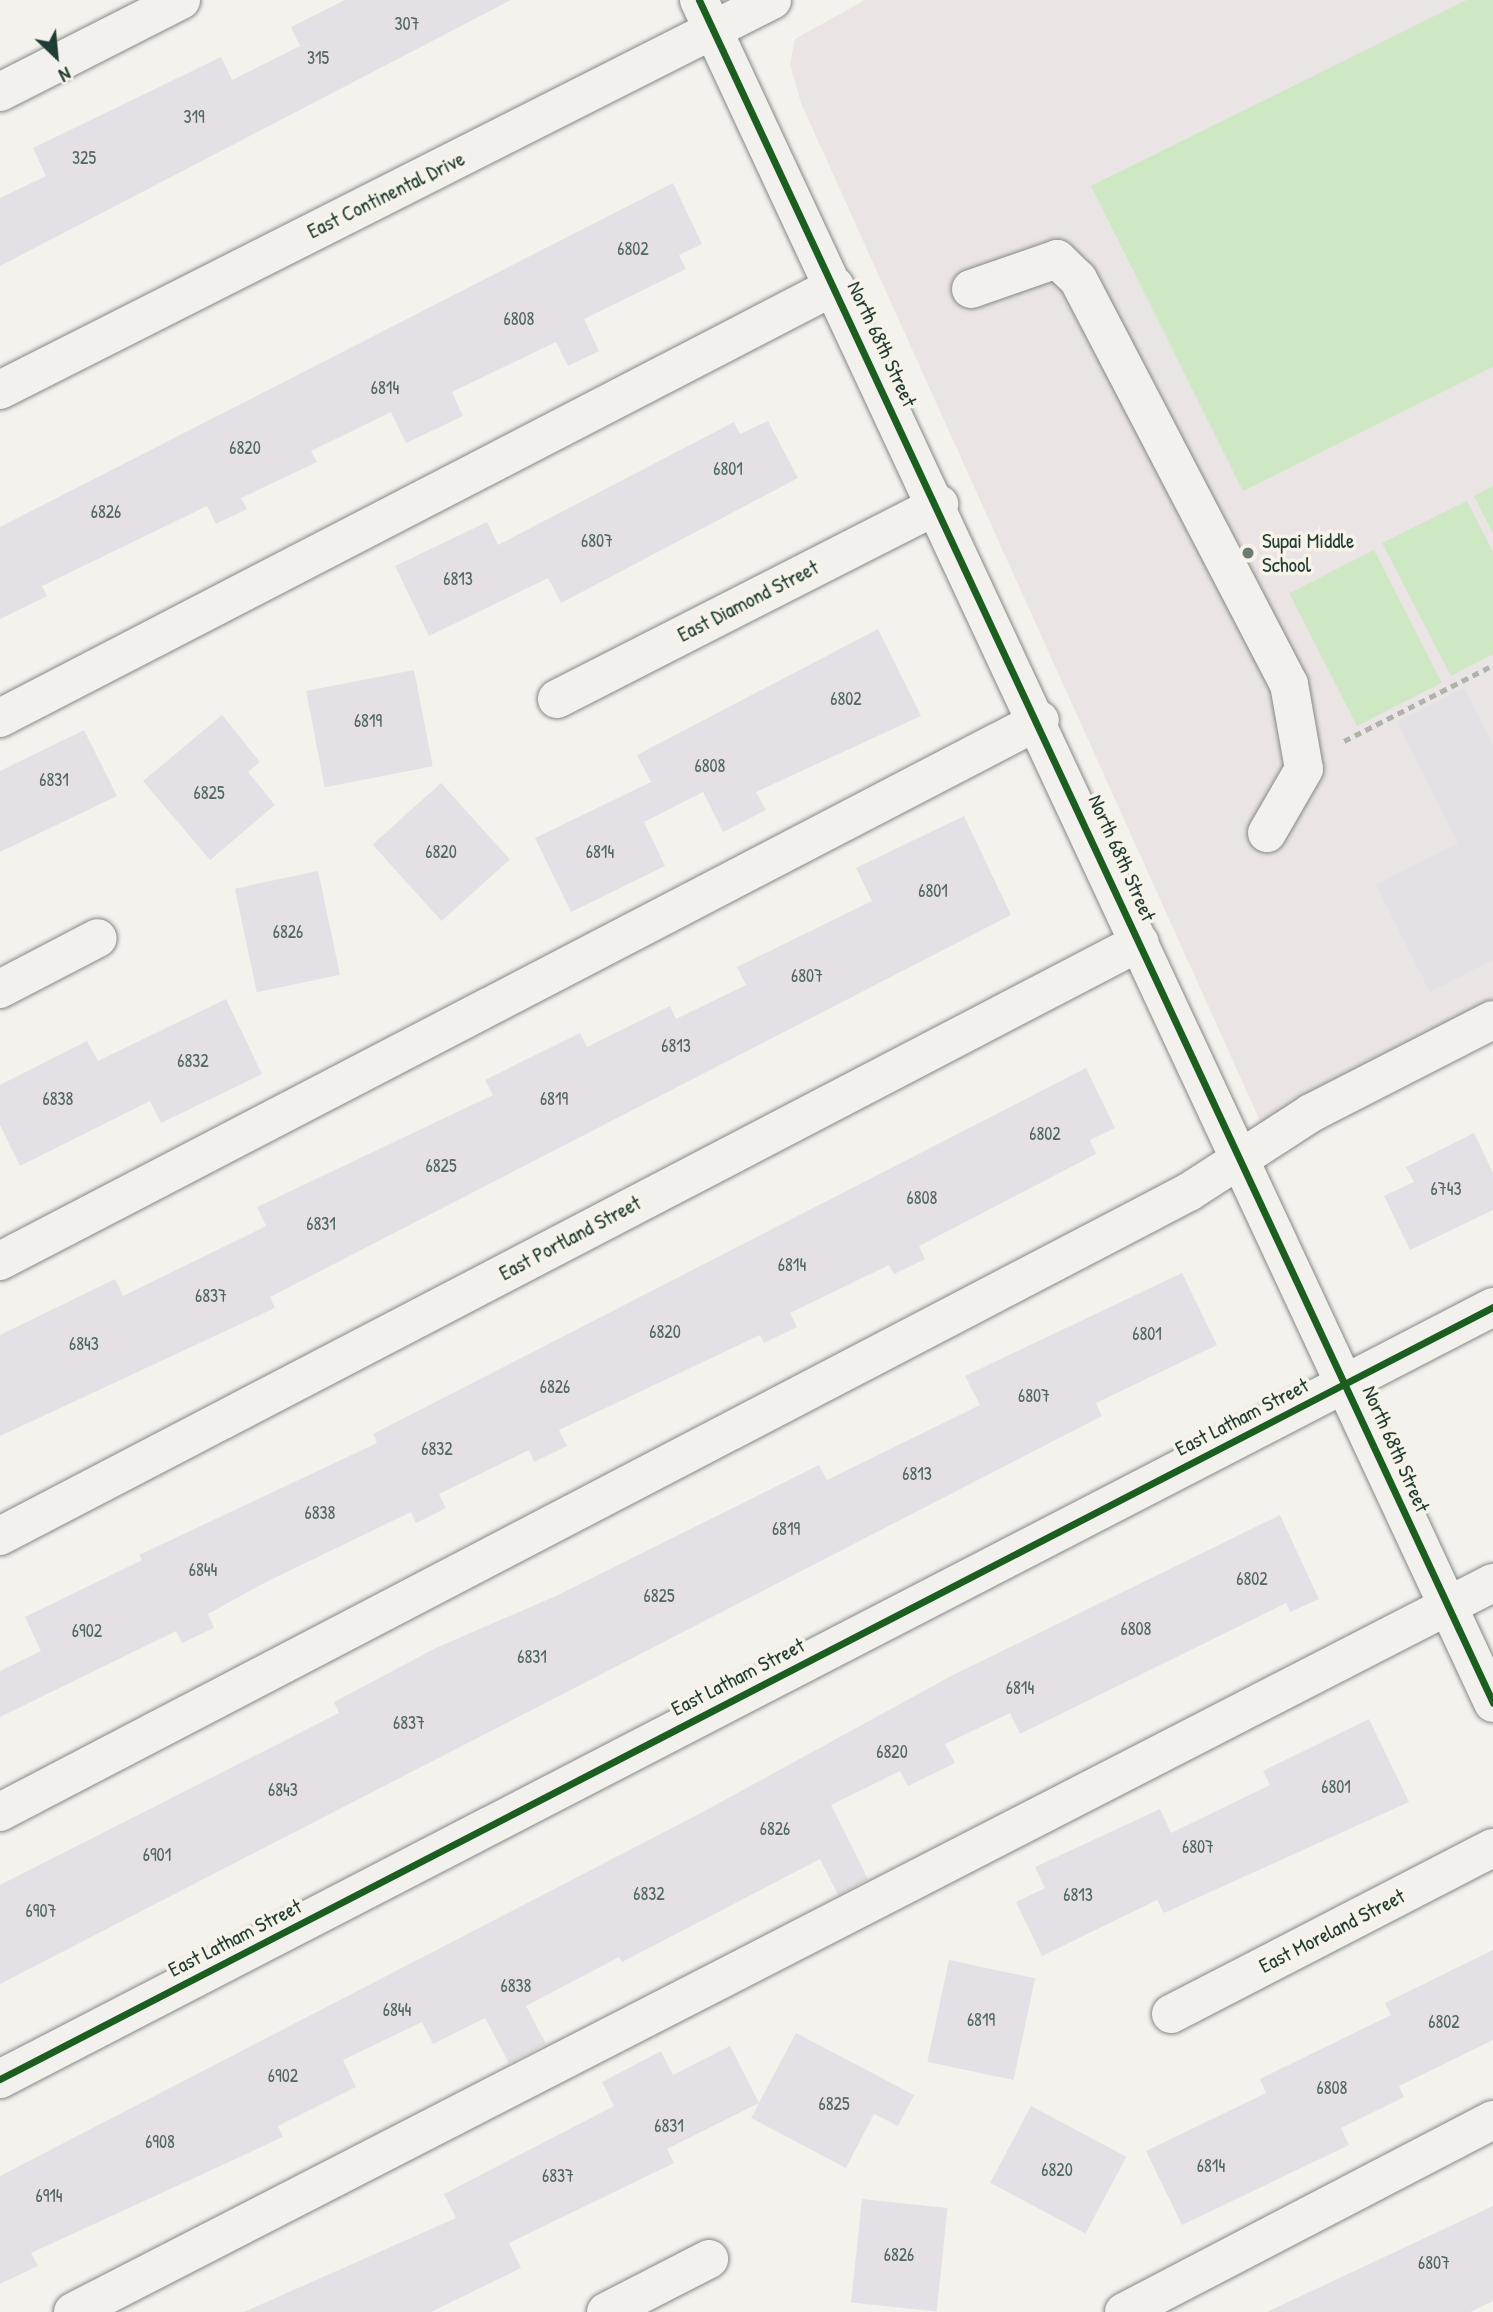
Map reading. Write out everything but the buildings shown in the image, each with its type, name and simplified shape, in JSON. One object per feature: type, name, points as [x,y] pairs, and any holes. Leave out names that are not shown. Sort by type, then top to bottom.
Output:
[{"type":"street","points":[[0,92],[181,0]]},
{"type":"street","name":"East Continental Drive","points":[[0,390],[706,15],[772,0]]},
{"type":"street","name":"North 68th Street","points":[[706,15],[1040,720],[1140,942],[1347,1381],[1493,1703]]},
{"type":"street","points":[[971,289],[1057,259],[1078,279],[1289,684],[1304,769],[1267,833]]},
{"type":"street","points":[[0,718],[835,286]]},
{"type":"street","name":"East Diamond Street","points":[[557,699],[939,504]]},
{"type":"street","points":[[0,1261],[1040,720]]},
{"type":"street","points":[[0,989],[98,938]]},
{"type":"street","name":"East Portland Street","points":[[0,1536],[1140,942]]},
{"type":"street","points":[[0,1812],[1177,1199],[1311,1113],[1493,1020]]},
{"type":"street","name":"East Latham Street","points":[[0,2079],[1493,1307]]},
{"type":"street","points":[[74,2312],[1493,1583]]},
{"type":"street","name":"East Moreland Street","points":[[1171,2014],[1493,1848]]},
{"type":"street","points":[[1124,2312],[1493,2120]]},
{"type":"street","points":[[606,2312],[709,2259]]},
{"type":"path","points":[[1344,741],[1493,665]]},
{"type":"shaded area","name":"Supai Middle School","points":[[865,0],[1493,0],[1493,1002],[1261,1123],[801,103],[790,64],[795,39]]},
{"type":"green space","points":[[1467,0],[1493,0],[1493,367],[1243,491],[1091,186]]},
{"type":"green space","points":[[1493,486],[1493,533],[1474,496]]},
{"type":"green space","points":[[1467,501],[1493,552],[1493,654],[1451,676],[1382,543]]},
{"type":"green space","points":[[1374,550],[1442,683],[1357,726],[1289,593]]},
{"type":"cycle path","points":[[699,0],[1493,1703]]},
{"type":"cycle path","points":[[0,2079],[1493,1307]]},
{"type":"place","name":"Supai Middle School","points":[[1248,553]]}]
